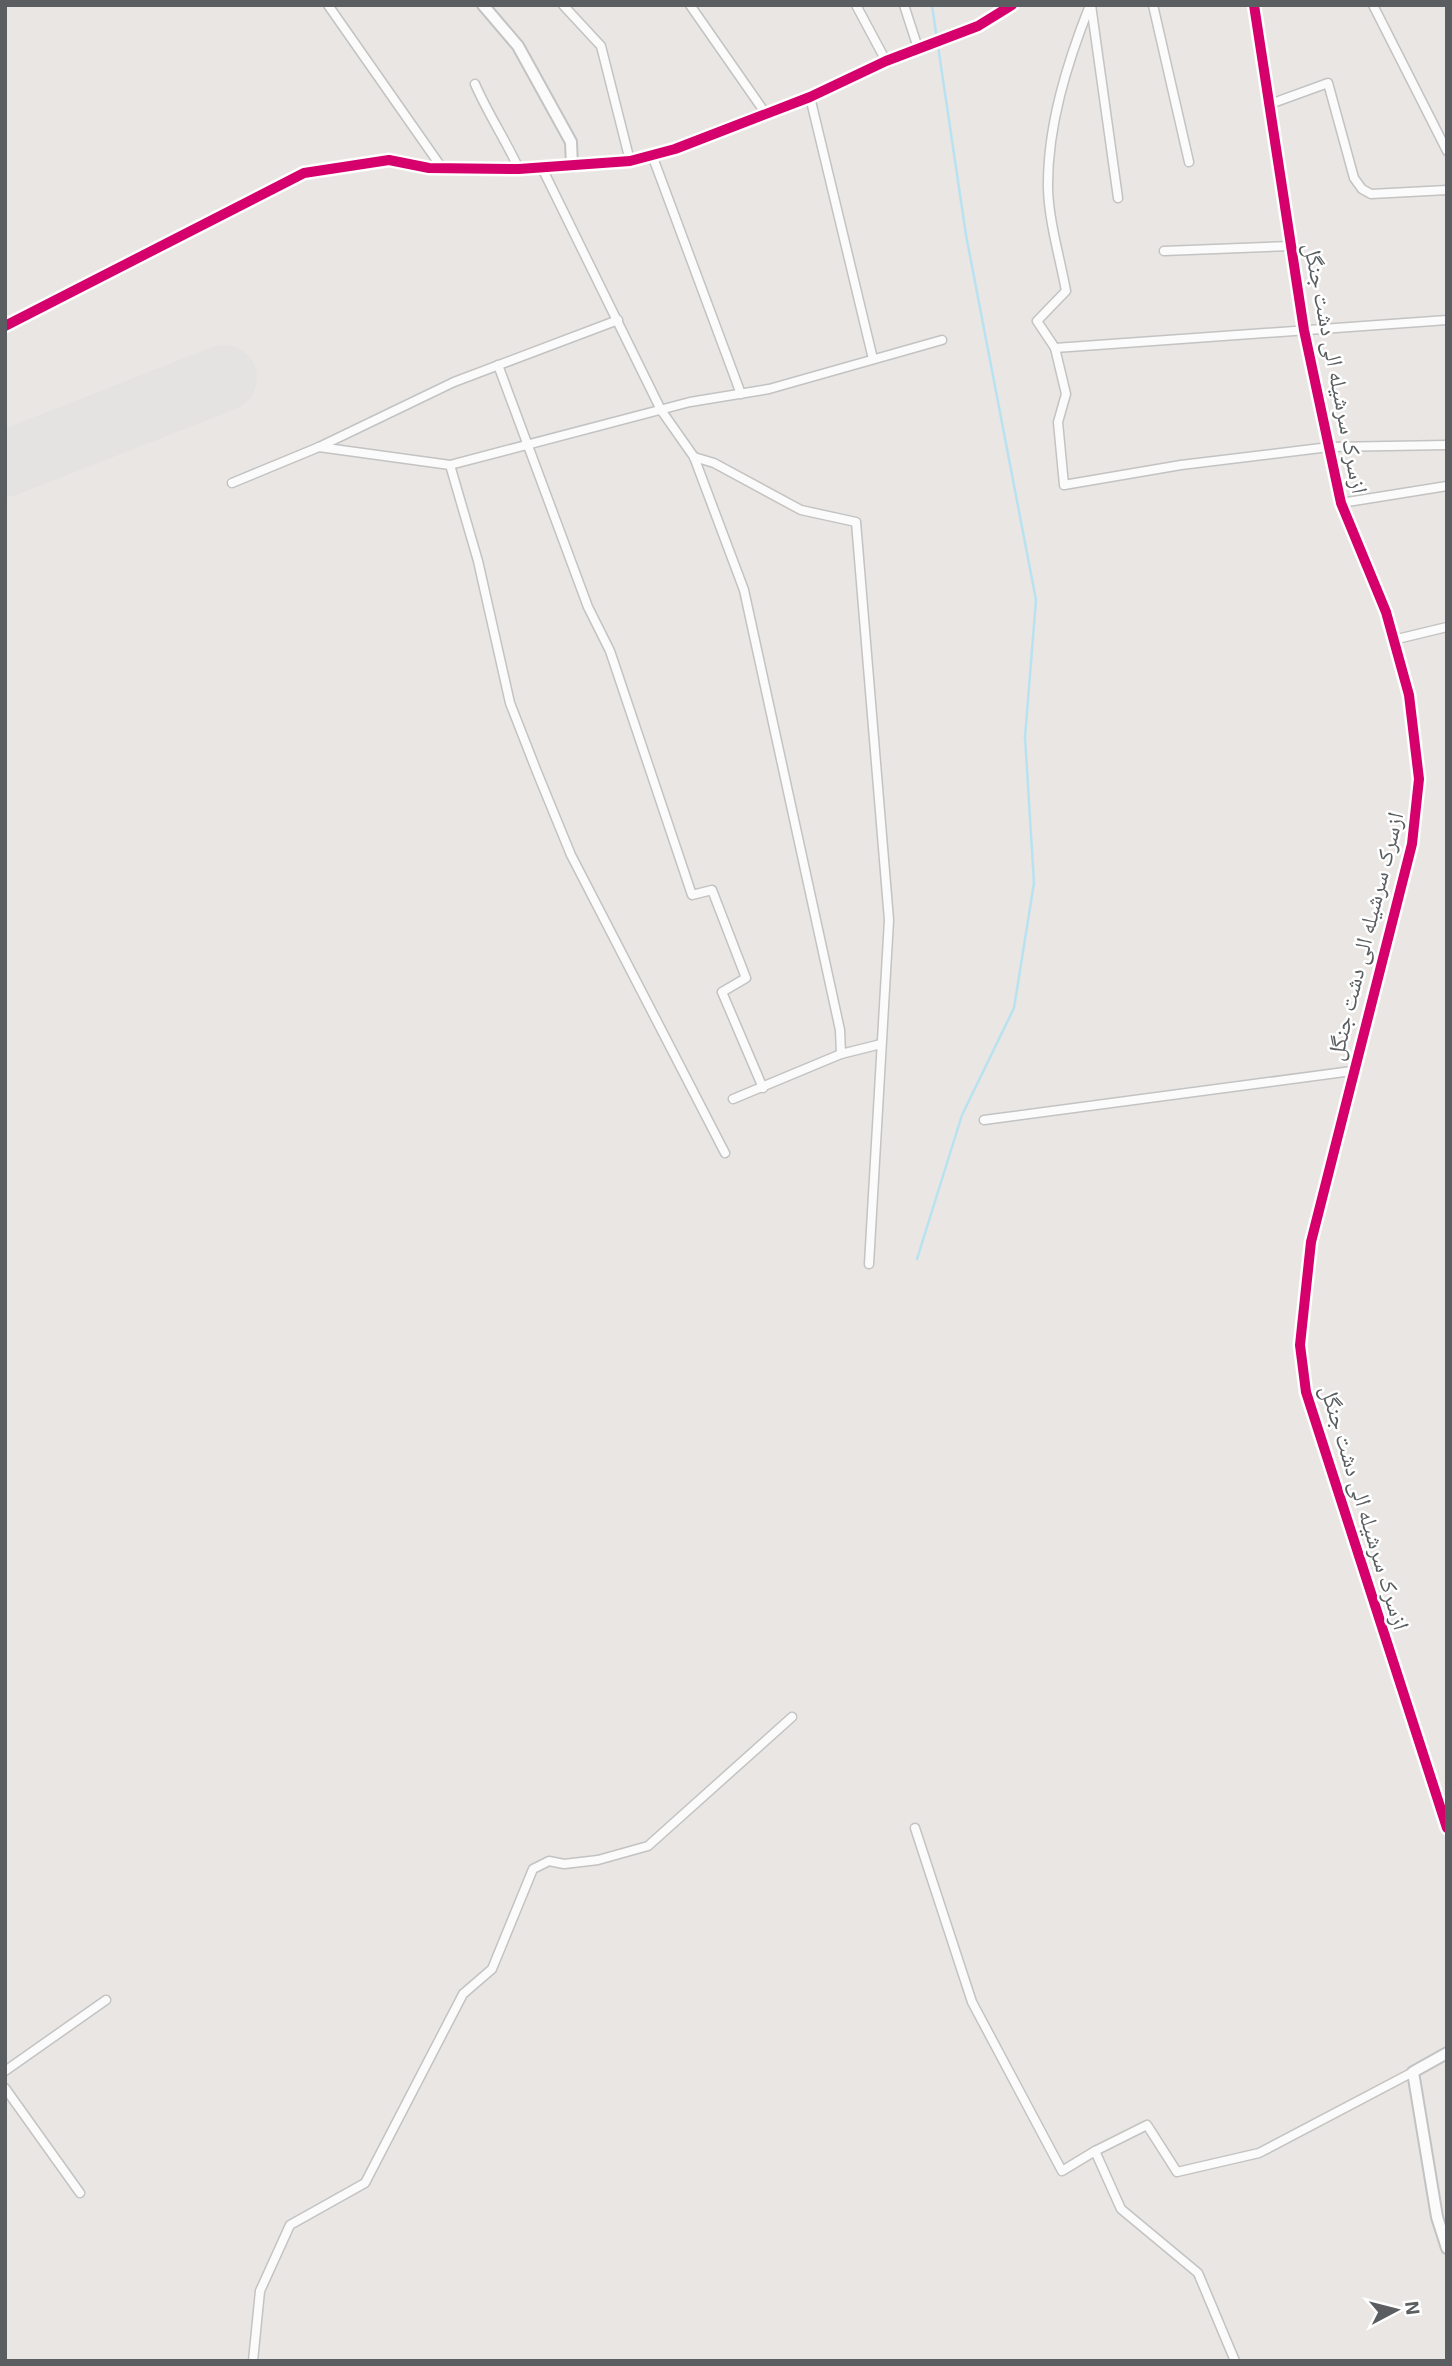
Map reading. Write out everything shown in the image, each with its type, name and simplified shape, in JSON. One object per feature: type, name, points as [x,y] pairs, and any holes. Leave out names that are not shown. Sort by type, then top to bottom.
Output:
[{"type":"street","points":[[328,5],[442,168]]},
{"type":"street","points":[[483,5],[518,46],[571,142],[572,166]]},
{"type":"street","points":[[563,5],[601,46],[630,161]]},
{"type":"street","points":[[690,5],[700,15],[766,114]]},
{"type":"street","points":[[856,5],[886,61]]},
{"type":"street","points":[[904,5],[918,48]]},
{"type":"street","points":[[5,326],[304,173],[389,160],[442,168],[519,169],[630,161],[810,97],[886,61],[978,26],[1012,5]]},
{"type":"street","points":[[1091,5],[1118,198]]},
{"type":"street","points":[[1091,5],[1073,48],[1055,116],[1048,190],[1066,291],[1037,321],[1055,348],[1066,394],[1058,422],[1064,485],[1181,465],[1329,447],[1447,445]]},
{"type":"street","points":[[1153,5],[1189,162]]},
{"type":"street","name":"ازسرک سرشیله الی دشت جنگل","points":[[1254,5],[1304,330],[1341,503],[1386,612],[1409,695],[1419,779],[1412,844],[1311,1242],[1300,1345],[1306,1392],[1447,1828]]},
{"type":"street","points":[[1373,5],[1445,145]]},
{"type":"street","points":[[1270,104],[1328,83],[1354,178],[1362,189],[1371,194],[1447,190]]},
{"type":"street","points":[[475,85],[491,121],[503,136],[519,169]]},
{"type":"street","points":[[810,97],[873,359]]},
{"type":"street","points":[[652,155],[741,394]]},
{"type":"street","points":[[542,168],[661,410],[694,457],[744,590],[840,1030],[841,1054]]},
{"type":"street","points":[[1164,251],[1291,246]]},
{"type":"street","points":[[232,483],[318,447],[454,382],[618,320]]},
{"type":"street","points":[[1055,348],[1447,320]]},
{"type":"street","points":[[318,447],[450,465],[661,410],[741,394],[942,340]]},
{"type":"street","points":[[498,365],[588,607],[610,651],[692,895],[712,890],[746,978],[722,992],[763,1088]]},
{"type":"street","points":[[694,457],[714,463],[801,510],[856,522],[889,920],[869,1264]]},
{"type":"street","points":[[450,465],[478,561],[510,703],[537,772],[571,855],[724,1153]]},
{"type":"street","points":[[1341,503],[1447,486]]},
{"type":"street","points":[[1393,640],[1447,627]]},
{"type":"street","points":[[733,1099],[841,1054],[881,1044]]},
{"type":"street","points":[[984,1120],[1352,1072]]},
{"type":"street","points":[[253,2361],[260,2291],[290,2225],[365,2183],[463,1994],[492,1969],[533,1869],[549,1861],[564,1864],[598,1860],[648,1846],[792,1717]]},
{"type":"street","points":[[915,1828],[972,2002],[1062,2171],[1147,2125],[1177,2172],[1259,2153],[1447,2053]]},
{"type":"street","points":[[5,2071],[106,2000]]},
{"type":"street","points":[[1413,2073],[1437,2217],[1447,2248]]},
{"type":"street","points":[[5,2088],[80,2193]]},
{"type":"street","points":[[1095,2151],[1121,2209],[1198,2273],[1235,2361]]},
{"type":"waterway","points":[[932,5],[937,40]]},
{"type":"waterway","points":[[917,1259],[962,1115],[1014,1008],[1034,883],[1025,737],[1036,600],[966,235],[938,46]]},
{"type":"runway","points":[[5,464],[224,378]]},
{"type":"cycle path","points":[[5,326],[304,173],[389,160],[429,168],[519,169],[630,161],[675,149],[810,97],[886,61],[978,26],[1012,5]]},
{"type":"cycle path","points":[[1254,5],[1304,330],[1341,503],[1386,612],[1409,695],[1419,779],[1412,844],[1311,1242],[1300,1345],[1306,1392],[1447,1828]]}]
